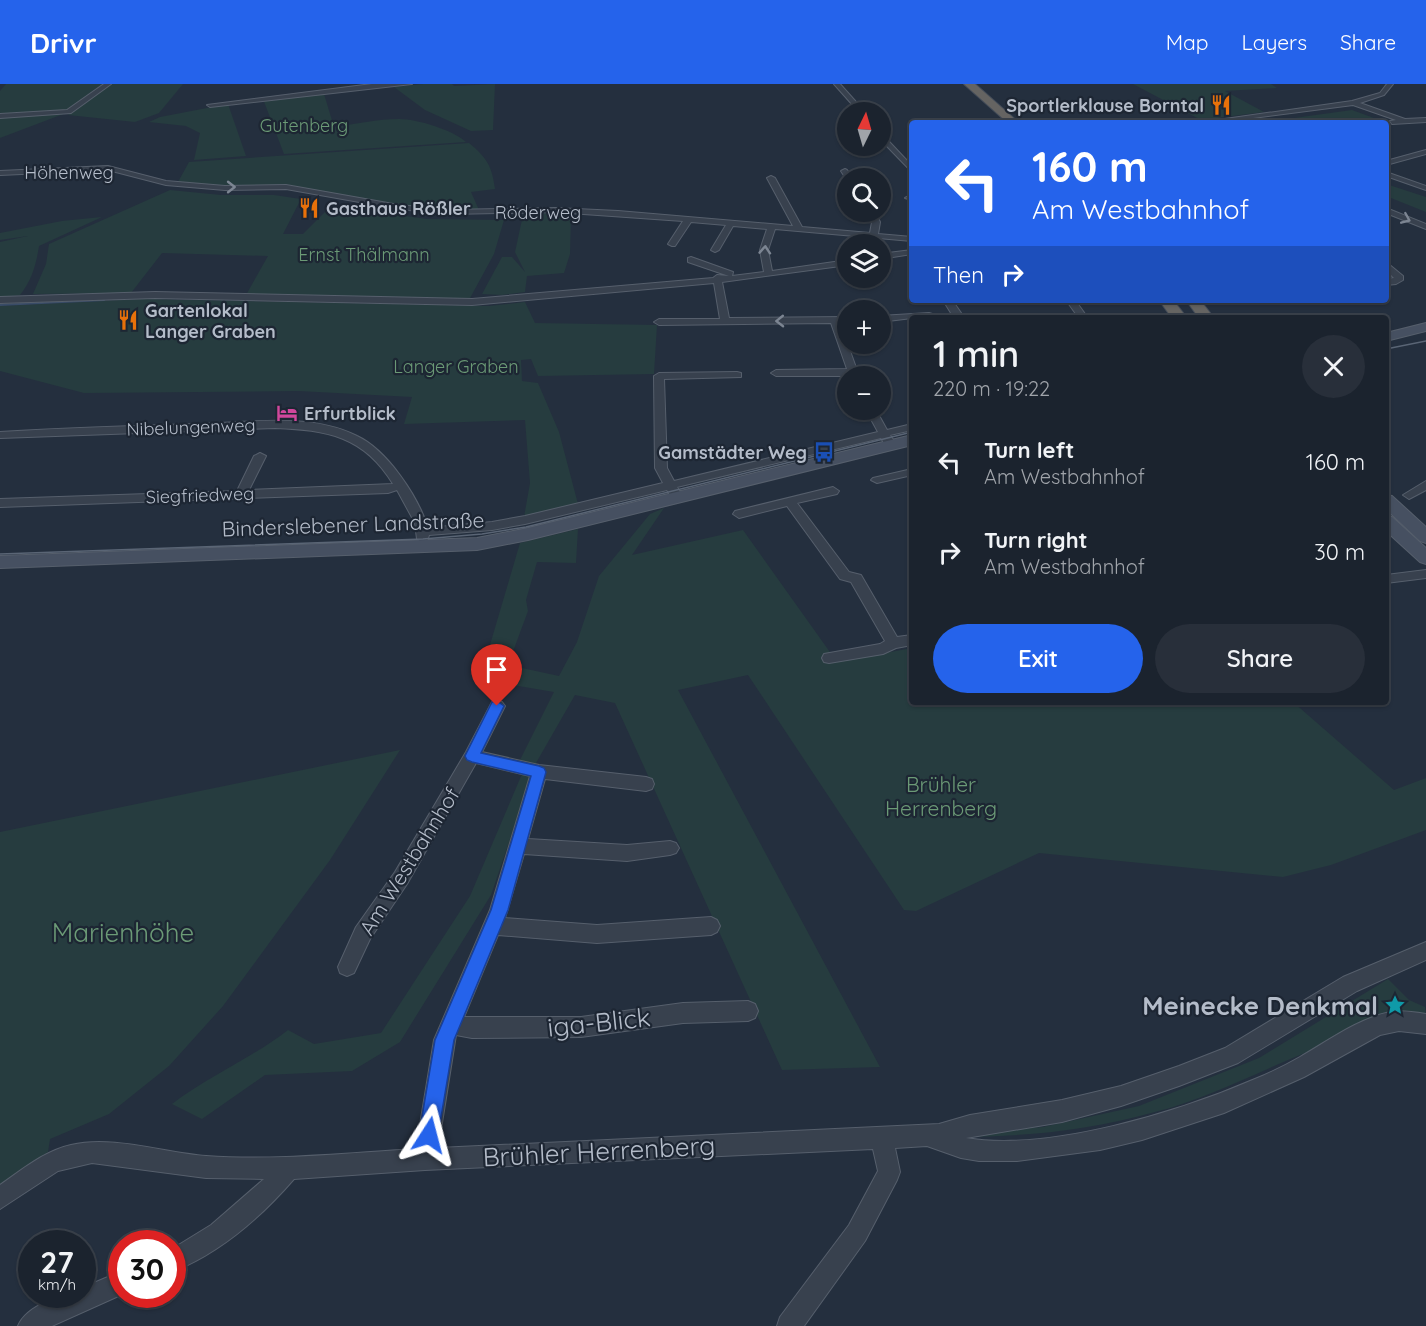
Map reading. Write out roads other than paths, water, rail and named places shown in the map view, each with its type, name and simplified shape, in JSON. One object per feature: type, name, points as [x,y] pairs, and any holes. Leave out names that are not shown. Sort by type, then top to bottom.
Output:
[{"type":"highway","points":[[960,84],[1002,120]]},
{"type":"highway","points":[[969,84],[1011,120]]},
{"type":"highway","points":[[1168,303],[1178,315]]},
{"type":"highway","points":[[1178,303],[1188,315]]},
{"type":"highway","points":[[1184,303],[1194,315]]},
{"type":"highway","points":[[1196,303],[1206,315]]},
{"type":"main road","points":[[1389,335],[1426,327]]},
{"type":"main road","name":"Binderslebener Landstraße","points":[[0,562],[422,539],[477,543],[526,527],[887,439],[909,440]]},
{"type":"main road","points":[[1389,503],[1426,537]]},
{"type":"main road","points":[[1389,515],[1426,546]]},
{"type":"main road","points":[[1389,524],[1426,560]]},
{"type":"main road","points":[[1389,533],[1426,560]]},
{"type":"street","points":[[0,116],[69,112],[108,84]]},
{"type":"street","points":[[210,105],[352,90],[375,85],[409,84]]},
{"type":"street","points":[[837,84],[853,102]]},
{"type":"street","points":[[1222,120],[1353,103],[1382,94],[1390,84]]},
{"type":"street","points":[[1353,103],[1402,120]]},
{"type":"street","points":[[1269,114],[1279,120]]},
{"type":"street","points":[[1260,115],[1276,120]]},
{"type":"street","points":[[1389,122],[1426,120]]},
{"type":"street","points":[[891,146],[909,167]]},
{"type":"street","points":[[1389,162],[1426,152]]},
{"type":"street","name":"Höhenweg","points":[[0,173],[108,168],[173,184]]},
{"type":"street","points":[[1389,175],[1426,188]]},
{"type":"street","points":[[771,178],[799,229]]},
{"type":"street","name":"Röderweg","points":[[173,184],[225,188],[286,187],[409,208],[449,212],[510,213],[555,210],[862,234]]},
{"type":"street","points":[[1389,211],[1426,227]]},
{"type":"street","points":[[672,244],[688,220]]},
{"type":"street","points":[[715,250],[730,224]]},
{"type":"street","points":[[769,274],[763,256],[764,243],[772,227]]},
{"type":"street","name":"Röderweg","points":[[891,237],[909,239]]},
{"type":"street","points":[[891,256],[909,255]]},
{"type":"street","points":[[691,260],[738,278]]},
{"type":"street","points":[[0,300],[155,295],[472,302],[717,278],[738,278],[837,264]]},
{"type":"street","points":[[1389,268],[1400,278],[1389,282]]},
{"type":"street","points":[[717,278],[725,322]]},
{"type":"street","points":[[891,318],[909,317]]},
{"type":"street","points":[[659,322],[835,321],[850,366]]},
{"type":"street","points":[[776,373],[837,374]]},
{"type":"street","points":[[674,491],[661,468],[659,376],[737,375]]},
{"type":"street","points":[[877,420],[887,439]]},
{"type":"street","name":"Nibelungenweg","points":[[0,435],[261,425],[307,426],[336,432],[365,443],[383,459],[422,524],[422,539]]},
{"type":"street","name":"Binderslebener Landstraße","points":[[887,439],[909,428]]},
{"type":"street","points":[[241,494],[260,456]]},
{"type":"street","points":[[877,480],[909,473]]},
{"type":"street","points":[[1409,495],[1426,485]]},
{"type":"street","name":"Siegfriedweg","points":[[0,503],[388,489],[400,486]]},
{"type":"street","points":[[739,514],[833,491]]},
{"type":"street","points":[[789,501],[844,576],[856,578],[893,643]]},
{"type":"street","points":[[1389,579],[1426,574]]},
{"type":"street","points":[[829,658],[883,649],[893,643],[909,640]]},
{"type":"street","name":"Am Westbahnhof","points":[[347,967],[363,933],[401,878],[472,756],[497,706]]},
{"type":"street","points":[[472,756],[539,772],[646,784]]},
{"type":"street","points":[[425,1159],[444,1040],[493,926],[539,772]]},
{"type":"street","points":[[518,846],[627,853],[670,848]]},
{"type":"street","points":[[493,926],[597,934],[711,926]]},
{"type":"street","name":"Brühler Herrenberg","points":[[0,1198],[51,1163],[69,1156],[92,1152],[206,1167],[289,1168],[425,1159],[928,1136],[970,1126],[1062,1111],[1121,1096],[1179,1076],[1230,1056],[1350,984],[1426,951]]},
{"type":"street","name":"iga-Blick","points":[[451,1024],[472,1028],[581,1027],[683,1013],[748,1011]]},
{"type":"street","points":[[928,1136],[977,1150],[1041,1148],[1116,1137],[1206,1109],[1256,1088],[1388,1022],[1426,1024]]},
{"type":"street","points":[[789,1326],[857,1233],[889,1172],[882,1138]]},
{"type":"street","points":[[186,1255],[269,1192],[289,1168]]},
{"type":"street","points":[[30,1326],[49,1314],[108,1289]]},
{"type":"waterway","points":[[0,305],[104,300]]},
{"type":"tram line","points":[[1389,348],[1426,341]]},
{"type":"tram line","points":[[0,554],[423,539],[482,534],[526,527],[909,433]]},
{"type":"place","name":"Sportlerklause Borntal","points":[[1221,105]]},
{"type":"place","name":"Gasthaus Rößler","points":[[309,208]]},
{"type":"place","name":"Gartenlokal Langer Graben","points":[[128,320]]},
{"type":"place","name":"Erfurtblick","points":[[287,413]]},
{"type":"place","name":"Gamstädter Weg","points":[[824,452]]},
{"type":"place","name":"Meinecke Denkmal","points":[[1395,1005]]},
{"type":"park label","name":"Gutenberg","points":[[304,125]]},
{"type":"park label","name":"Ernst Thälmann","points":[[364,254]]},
{"type":"park label","name":"Langer Graben","points":[[456,366]]},
{"type":"park label","name":"Marienhöhe","points":[[123,932]]}]
